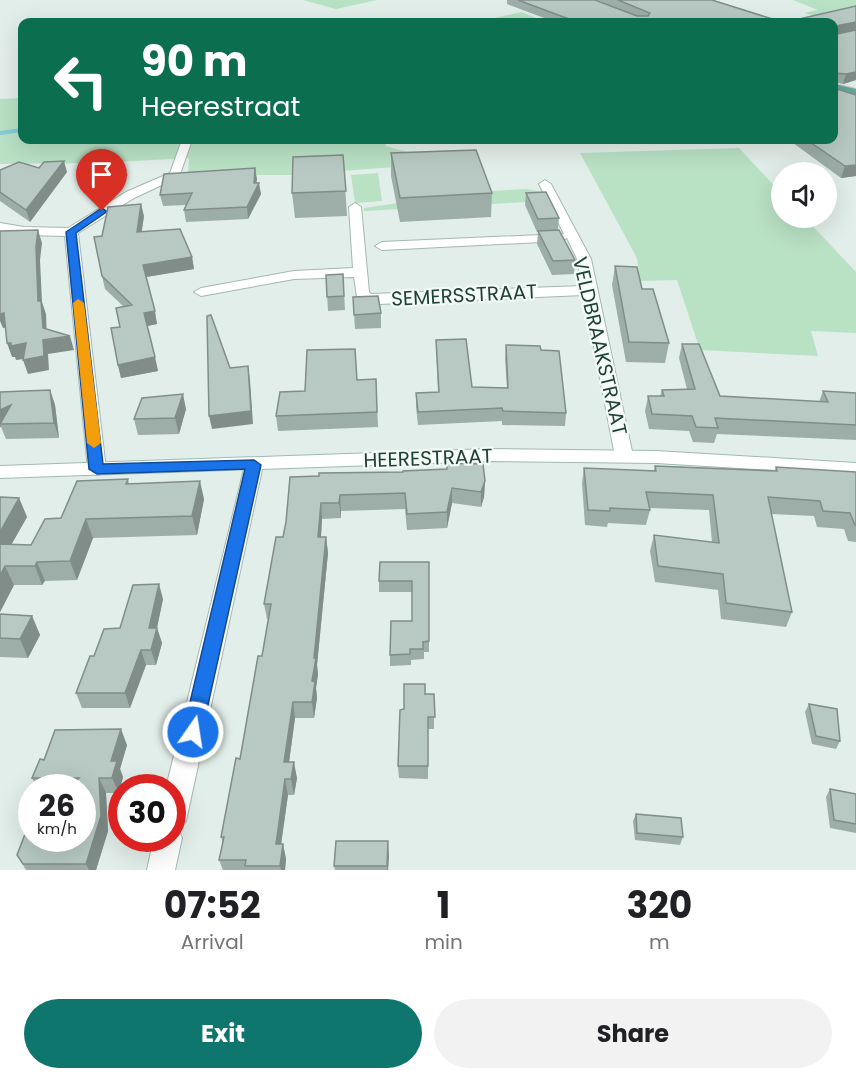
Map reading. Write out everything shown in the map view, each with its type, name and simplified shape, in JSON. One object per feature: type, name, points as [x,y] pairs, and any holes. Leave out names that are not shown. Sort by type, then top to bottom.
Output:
[{"type":"main road","points":[[838,88],[856,92]]},
{"type":"street","points":[[0,227],[24,231],[71,232],[130,195],[175,175],[186,144]]},
{"type":"street","name":"VELDBRAAKSTRAAT","points":[[545,184],[584,259],[624,456]]},
{"type":"street","name":"SEMERSSTRAAT","points":[[355,207],[362,294],[367,298],[379,300],[590,290]]},
{"type":"street","points":[[71,232],[97,469]]},
{"type":"street","name":"VELDBRAAKSTRAAT","points":[[382,246],[572,236]]},
{"type":"street","points":[[201,292],[294,275],[361,272]]},
{"type":"street","name":"HEERESTRAAT","points":[[0,472],[489,456],[624,456],[856,469]]},
{"type":"street","points":[[183,774],[254,465]]},
{"type":"street","points":[[161,870],[165,852]]},
{"type":"green space","points":[[303,0],[377,0],[336,9]]},
{"type":"green space","points":[[793,0],[856,0],[856,16],[838,20],[838,18],[822,18],[804,13],[818,10]]},
{"type":"green space","points":[[521,12],[536,18],[496,18]]},
{"type":"green space","points":[[18,98],[18,144],[385,144],[436,160],[434,164],[289,175],[188,175],[189,158],[99,163],[0,164],[0,99]]},
{"type":"green space","points":[[739,148],[771,182],[771,228],[814,228],[856,272],[856,333],[811,331],[818,356],[700,350],[677,280],[640,281],[637,258],[580,153]]},
{"type":"green space","points":[[378,173],[382,201],[355,203],[351,175]]},
{"type":"green space","points":[[527,189],[542,192],[546,201],[364,211],[364,208],[474,192]]},
{"type":"building","points":[[518,0],[595,0],[637,16],[648,16],[650,13],[618,0],[712,0],[769,18],[566,18]]},
{"type":"building","points":[[856,6],[856,22],[838,26],[838,18],[804,18]]},
{"type":"building","points":[[856,30],[856,72],[838,73],[838,34]]},
{"type":"building","points":[[838,89],[856,95],[856,165],[845,166],[813,144],[838,144]]},
{"type":"building","points":[[476,150],[492,193],[400,198],[391,153]]},
{"type":"building","points":[[343,155],[346,191],[292,193],[293,157]]},
{"type":"building","points":[[64,161],[26,210],[0,192],[0,170],[19,162],[39,168],[44,162]]},
{"type":"building","points":[[255,168],[254,183],[259,183],[247,207],[184,210],[192,193],[160,195],[164,174]]},
{"type":"building","points":[[546,192],[559,218],[538,219],[526,193]]},
{"type":"building","points":[[141,204],[137,232],[180,229],[192,257],[143,265],[155,311],[144,313],[155,357],[118,365],[111,328],[120,327],[116,308],[132,305],[102,276],[94,237],[102,236],[108,207]]},
{"type":"building","points":[[38,230],[36,247],[38,301],[41,301],[43,328],[70,336],[43,340],[44,356],[23,360],[26,343],[11,346],[11,343],[7,343],[4,313],[0,314],[0,231]]},
{"type":"building","points":[[559,230],[575,260],[553,261],[538,231]]},
{"type":"building","points":[[615,266],[637,267],[642,289],[653,289],[669,343],[629,342]]},
{"type":"building","points":[[343,274],[344,296],[327,297],[326,275]]},
{"type":"building","points":[[378,296],[381,313],[354,315],[353,297]]},
{"type":"building","points":[[211,315],[230,368],[248,366],[251,411],[209,416],[207,316]]},
{"type":"building","points":[[466,339],[472,387],[508,388],[506,345],[540,346],[541,350],[559,351],[566,413],[503,411],[502,408],[418,412],[416,393],[439,392],[436,340]]},
{"type":"building","points":[[682,344],[699,344],[720,396],[828,402],[823,391],[856,393],[856,425],[715,418],[718,428],[696,427],[692,416],[652,414],[648,396],[664,396],[662,390],[695,389]]},
{"type":"building","points":[[355,349],[357,380],[376,379],[377,412],[276,416],[280,392],[305,391],[307,350]]},
{"type":"building","points":[[50,390],[54,423],[0,424],[11,405],[0,410],[0,392]]},
{"type":"building","points":[[183,394],[175,418],[134,419],[142,398]]},
{"type":"building","points":[[447,463],[483,464],[485,481],[481,492],[452,488],[447,512],[407,514],[405,493],[340,495],[339,503],[321,503],[318,537],[326,537],[312,681],[315,682],[312,702],[293,702],[284,762],[294,762],[291,779],[285,779],[276,844],[283,844],[280,866],[245,866],[246,860],[219,860],[224,837],[221,837],[236,758],[240,759],[258,656],[262,656],[271,604],[264,604],[276,537],[283,537],[290,477],[319,476],[319,473],[447,469]]},
{"type":"building","points":[[655,466],[777,471],[776,467],[856,472],[856,525],[850,513],[823,511],[820,501],[768,497],[792,612],[726,603],[723,574],[658,566],[654,535],[719,543],[713,495],[646,492],[650,510],[610,508],[610,511],[588,510],[584,468],[656,471]]},
{"type":"building","points":[[128,479],[126,484],[200,481],[192,516],[86,519],[70,561],[37,562],[35,566],[5,566],[0,576],[0,544],[31,545],[45,519],[61,518],[77,481]]},
{"type":"building","points":[[0,497],[19,498],[0,532]]},
{"type":"building","points":[[380,562],[429,562],[429,641],[423,642],[423,649],[410,649],[410,654],[390,655],[391,621],[412,621],[412,581],[379,581]]},
{"type":"building","points":[[159,584],[149,628],[157,628],[151,650],[141,650],[125,693],[76,693],[90,656],[94,656],[104,629],[120,628],[133,585]]},
{"type":"building","points":[[0,614],[32,616],[20,639],[0,638]]},
{"type":"building","points":[[404,684],[425,684],[425,694],[434,694],[435,717],[428,717],[428,766],[398,766],[400,710],[404,709]]},
{"type":"building","points":[[809,704],[837,709],[840,741],[816,736]]},
{"type":"building","points":[[121,729],[111,761],[117,761],[113,774],[108,774],[108,778],[99,778],[101,816],[96,832],[96,774],[34,774],[40,759],[44,760],[55,730]]},
{"type":"building","points":[[830,789],[856,794],[856,824],[834,820]]},
{"type":"building","points":[[636,814],[681,818],[683,837],[637,833]]},
{"type":"building","points":[[336,841],[388,841],[387,866],[334,866]]},
{"type":"building","points":[[18,852],[90,852],[86,864],[23,864],[17,855]]},
{"type":"waterway","points":[[0,133],[18,131]]},
{"type":"slow traffic","points":[[78,303],[94,443]]},
{"type":"route","points":[[102,211],[71,232],[97,469],[254,465],[193,732]]}]
